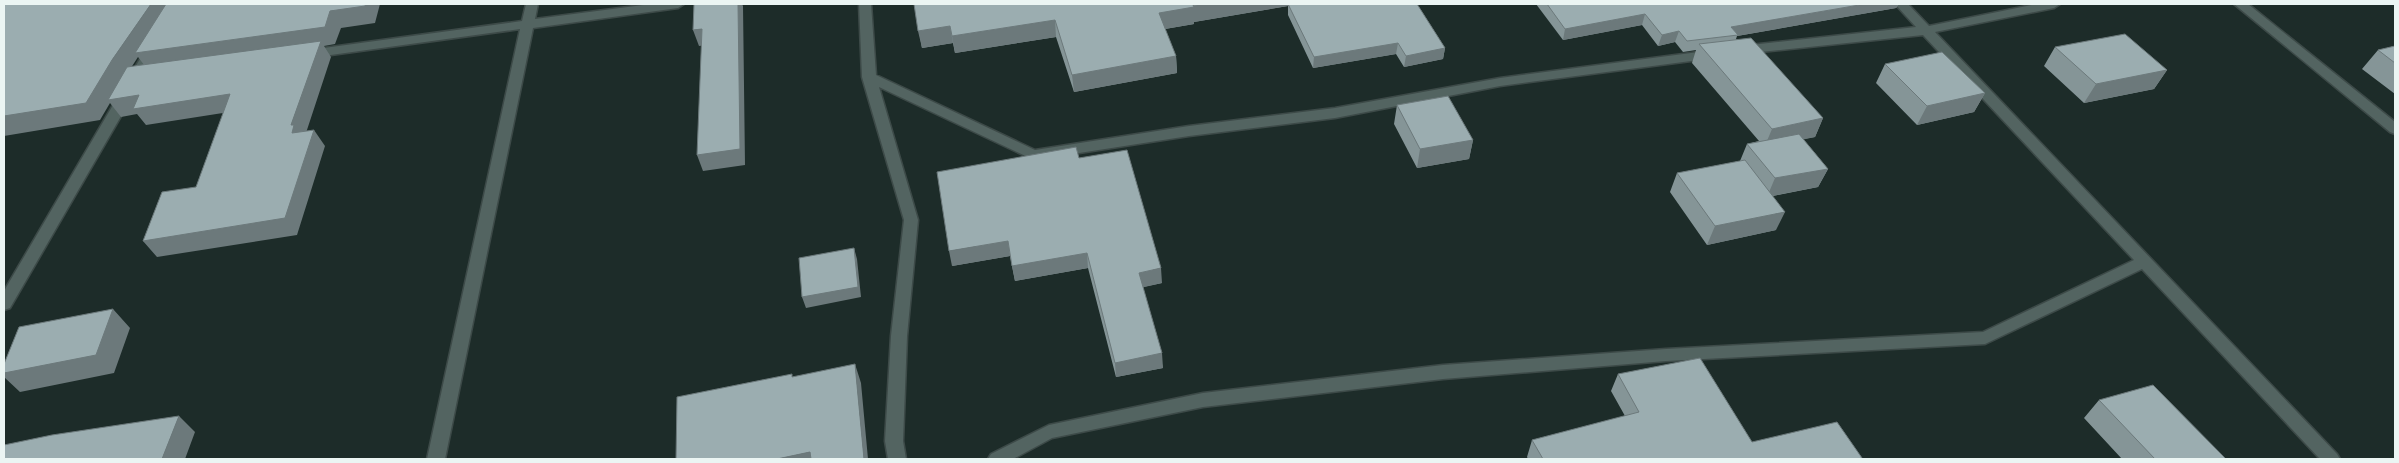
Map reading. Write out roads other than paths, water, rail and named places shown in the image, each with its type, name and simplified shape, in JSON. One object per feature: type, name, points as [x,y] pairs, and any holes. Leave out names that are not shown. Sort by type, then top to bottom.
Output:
[{"type":"street","points":[[436,459],[532,4]]},
{"type":"street","points":[[291,56],[678,4]]},
{"type":"street","points":[[865,4],[870,77],[912,220],[899,336],[894,441],[897,459]]},
{"type":"street","points":[[1901,4],[2331,459]]},
{"type":"street","points":[[870,77],[1034,155],[1188,131],[1335,113],[1500,82],[1720,53],[1927,30],[2054,4]]},
{"type":"street","points":[[2240,4],[2395,129]]},
{"type":"street","points":[[4,304],[134,78],[160,37]]},
{"type":"street","points":[[134,78],[154,76]]},
{"type":"street","points":[[997,459],[1049,432],[1203,400],[1444,372],[1676,355],[1985,338],[2143,262]]}]
